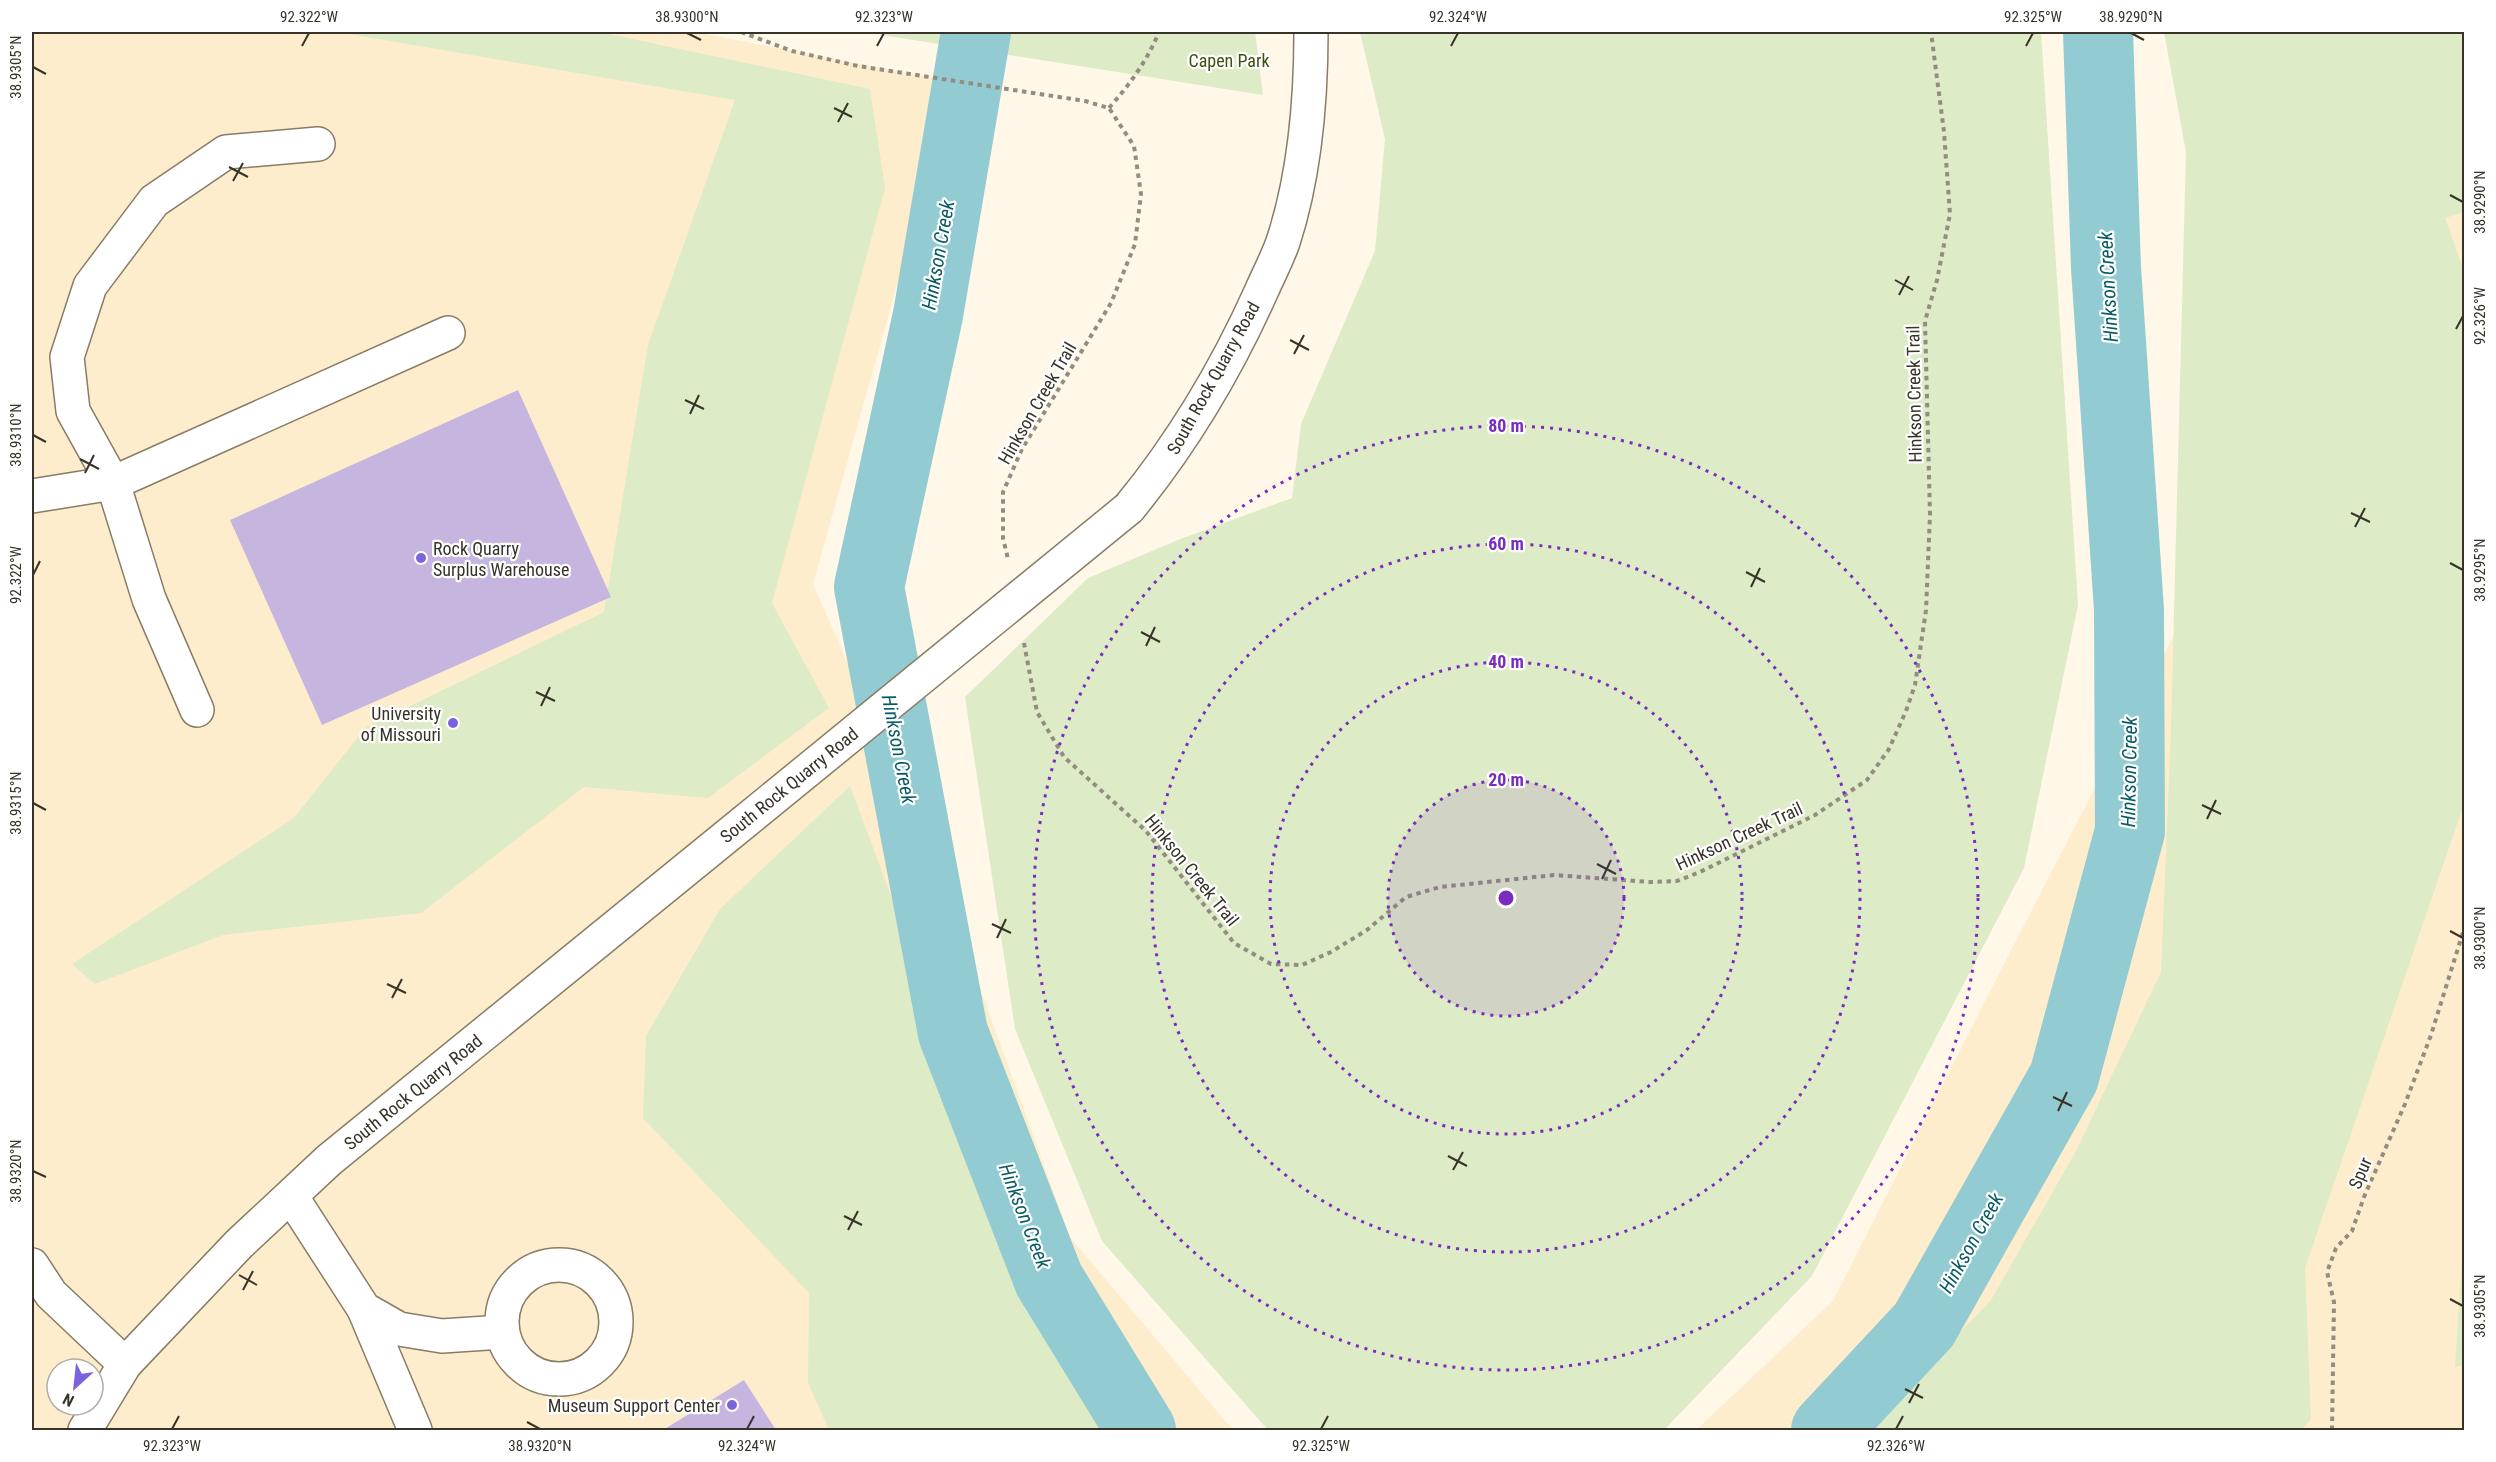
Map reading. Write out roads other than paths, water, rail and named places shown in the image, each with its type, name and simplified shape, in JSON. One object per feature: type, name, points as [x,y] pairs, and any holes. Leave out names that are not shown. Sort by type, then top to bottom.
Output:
[{"type":"street","name":"South Rock Quarry Road","points":[[85,1431],[125,1364],[239,1244],[329,1160],[1129,508],[1165,463],[1196,418],[1244,329],[1283,242],[1300,169],[1311,83],[1311,32]]},
{"type":"street","points":[[197,710],[149,600],[112,483],[73,411],[67,357],[90,286],[154,201],[226,152],[318,144]]},
{"type":"street","points":[[32,496],[112,483],[448,333]]},
{"type":"street","points":[[291,1196],[364,1309],[415,1431]]},
{"type":"street","points":[[32,1265],[51,1294],[125,1364]]},
{"type":"street","points":[[364,1309],[399,1329],[442,1335],[502,1332]]},
{"type":"waterway","name":"Hinkson Creek","points":[[976,32],[928,315],[869,587],[953,1033],[1049,1280],[1141,1430]]},
{"type":"waterway","name":"Hinkson Creek","points":[[1826,1430],[1924,1325],[2064,1077],[2130,831],[2129,610],[2106,268],[2098,32]]},
{"type":"place","name":"Rock Quarry Surplus Warehouse","points":[[421,558]]},
{"type":"place","name":"University of Missouri","points":[[453,723]]},
{"type":"place","name":"Museum Support Center","points":[[732,1405]]},
{"type":"park label","name":"Capen Park","points":[[1229,60]]}]
